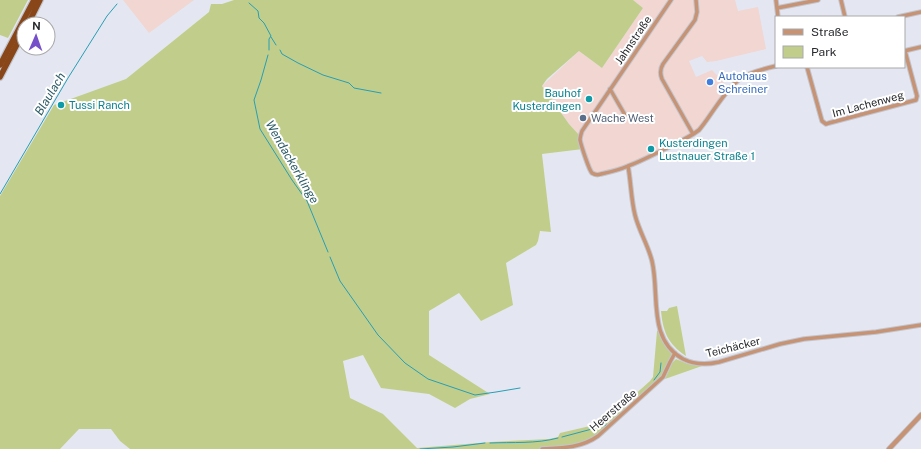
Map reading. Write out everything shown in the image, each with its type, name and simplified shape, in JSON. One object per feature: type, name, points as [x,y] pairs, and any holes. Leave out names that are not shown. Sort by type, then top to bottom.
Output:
[{"type":"highway","points":[[30,0],[30,8]]},
{"type":"highway","points":[[0,65],[34,0]]},
{"type":"highway","points":[[32,16],[40,0]]},
{"type":"highway","points":[[0,77],[16,46]]},
{"type":"street","name":"Jahnstraße","points":[[628,166],[597,175],[593,174],[590,172],[582,149],[580,136],[610,89],[671,0]]},
{"type":"street","points":[[693,134],[660,73],[661,67],[695,20],[697,12],[696,0]]},
{"type":"street","points":[[776,0],[778,16]]},
{"type":"street","points":[[777,8],[818,0]]},
{"type":"street","points":[[841,0],[844,16]]},
{"type":"street","points":[[903,16],[921,12]]},
{"type":"street","points":[[905,51],[921,47]]},
{"type":"street","name":"Im Lachenweg","points":[[807,68],[822,122],[829,123],[916,100],[916,94],[905,55]]},
{"type":"street","points":[[628,166],[650,157],[693,134],[705,123],[734,82],[749,73],[775,66]]},
{"type":"street","points":[[610,89],[625,114]]},
{"type":"street","name":"Teichäcker","points":[[628,166],[635,215],[649,250],[654,268],[659,327],[666,343],[675,353],[690,362],[708,364],[800,339],[884,331],[921,325]]},
{"type":"street","name":"Heerstraße","points":[[542,449],[577,446],[598,436],[663,377],[675,353]]},
{"type":"street","points":[[889,449],[921,415]]},
{"type":"shaded area","points":[[123,0],[194,0],[149,33]]},
{"type":"shaded area","points":[[633,0],[735,0],[738,11],[758,7],[766,49],[716,61],[707,62],[702,56],[689,61],[696,77],[712,70],[729,88],[698,130],[650,157],[601,174],[590,171],[580,136],[569,124],[542,86],[579,51],[602,68],[643,8]]},
{"type":"green space","points":[[0,0],[28,0],[20,16],[16,16],[16,23],[8,38],[0,35]]},
{"type":"green space","points":[[234,0],[633,0],[643,8],[602,68],[579,51],[547,79],[542,86],[569,124],[580,136],[583,149],[542,154],[551,232],[540,231],[536,245],[506,263],[513,305],[481,321],[459,293],[429,311],[429,355],[490,394],[470,399],[455,408],[429,394],[381,388],[363,355],[343,361],[350,398],[383,414],[417,448],[549,439],[558,437],[560,433],[603,423],[653,377],[657,331],[660,330],[675,353],[664,375],[598,436],[581,445],[542,449],[130,449],[120,441],[111,429],[79,429],[60,449],[0,449],[0,196],[54,105],[126,79],[209,12],[211,4],[222,4]]},
{"type":"green space","points":[[677,306],[686,356],[671,342],[663,325],[661,311],[667,311],[669,308]]},
{"type":"green space","points":[[676,359],[688,364],[702,366],[665,379],[672,363]]},
{"type":"waterway","name":"Wendackerklinge","points":[[249,3],[258,11],[259,18],[264,23],[271,36],[269,39],[269,50]]},
{"type":"waterway","name":"Blaulach","points":[[0,194],[68,78],[107,16],[117,4]]},
{"type":"waterway","points":[[271,37],[276,45]]},
{"type":"waterway","points":[[280,50],[282,54],[323,75],[349,83],[354,88],[381,93]]},
{"type":"waterway","name":"Wendackerklinge","points":[[268,55],[254,100],[260,129],[307,201],[328,252]]},
{"type":"waterway","name":"Wendackerklinge","points":[[330,257],[340,281],[378,335],[405,363],[428,379],[475,395],[520,388]]},
{"type":"waterway","points":[[654,380],[660,372],[661,363]]},
{"type":"waterway","points":[[562,437],[607,425]]},
{"type":"waterway","points":[[490,443],[533,442],[558,438]]},
{"type":"waterway","points":[[420,449],[485,443]]},
{"type":"place","name":"Autohaus Schreiner","points":[[710,82]]},
{"type":"place","name":"Bauhof Kusterdingen","points":[[589,99]]},
{"type":"place","name":"Tussi Ranch","points":[[61,105]]},
{"type":"place","name":"Wache West","points":[[583,118]]},
{"type":"place","name":"Kusterdingen Lustnauer Straße 1","points":[[651,149]]}]
